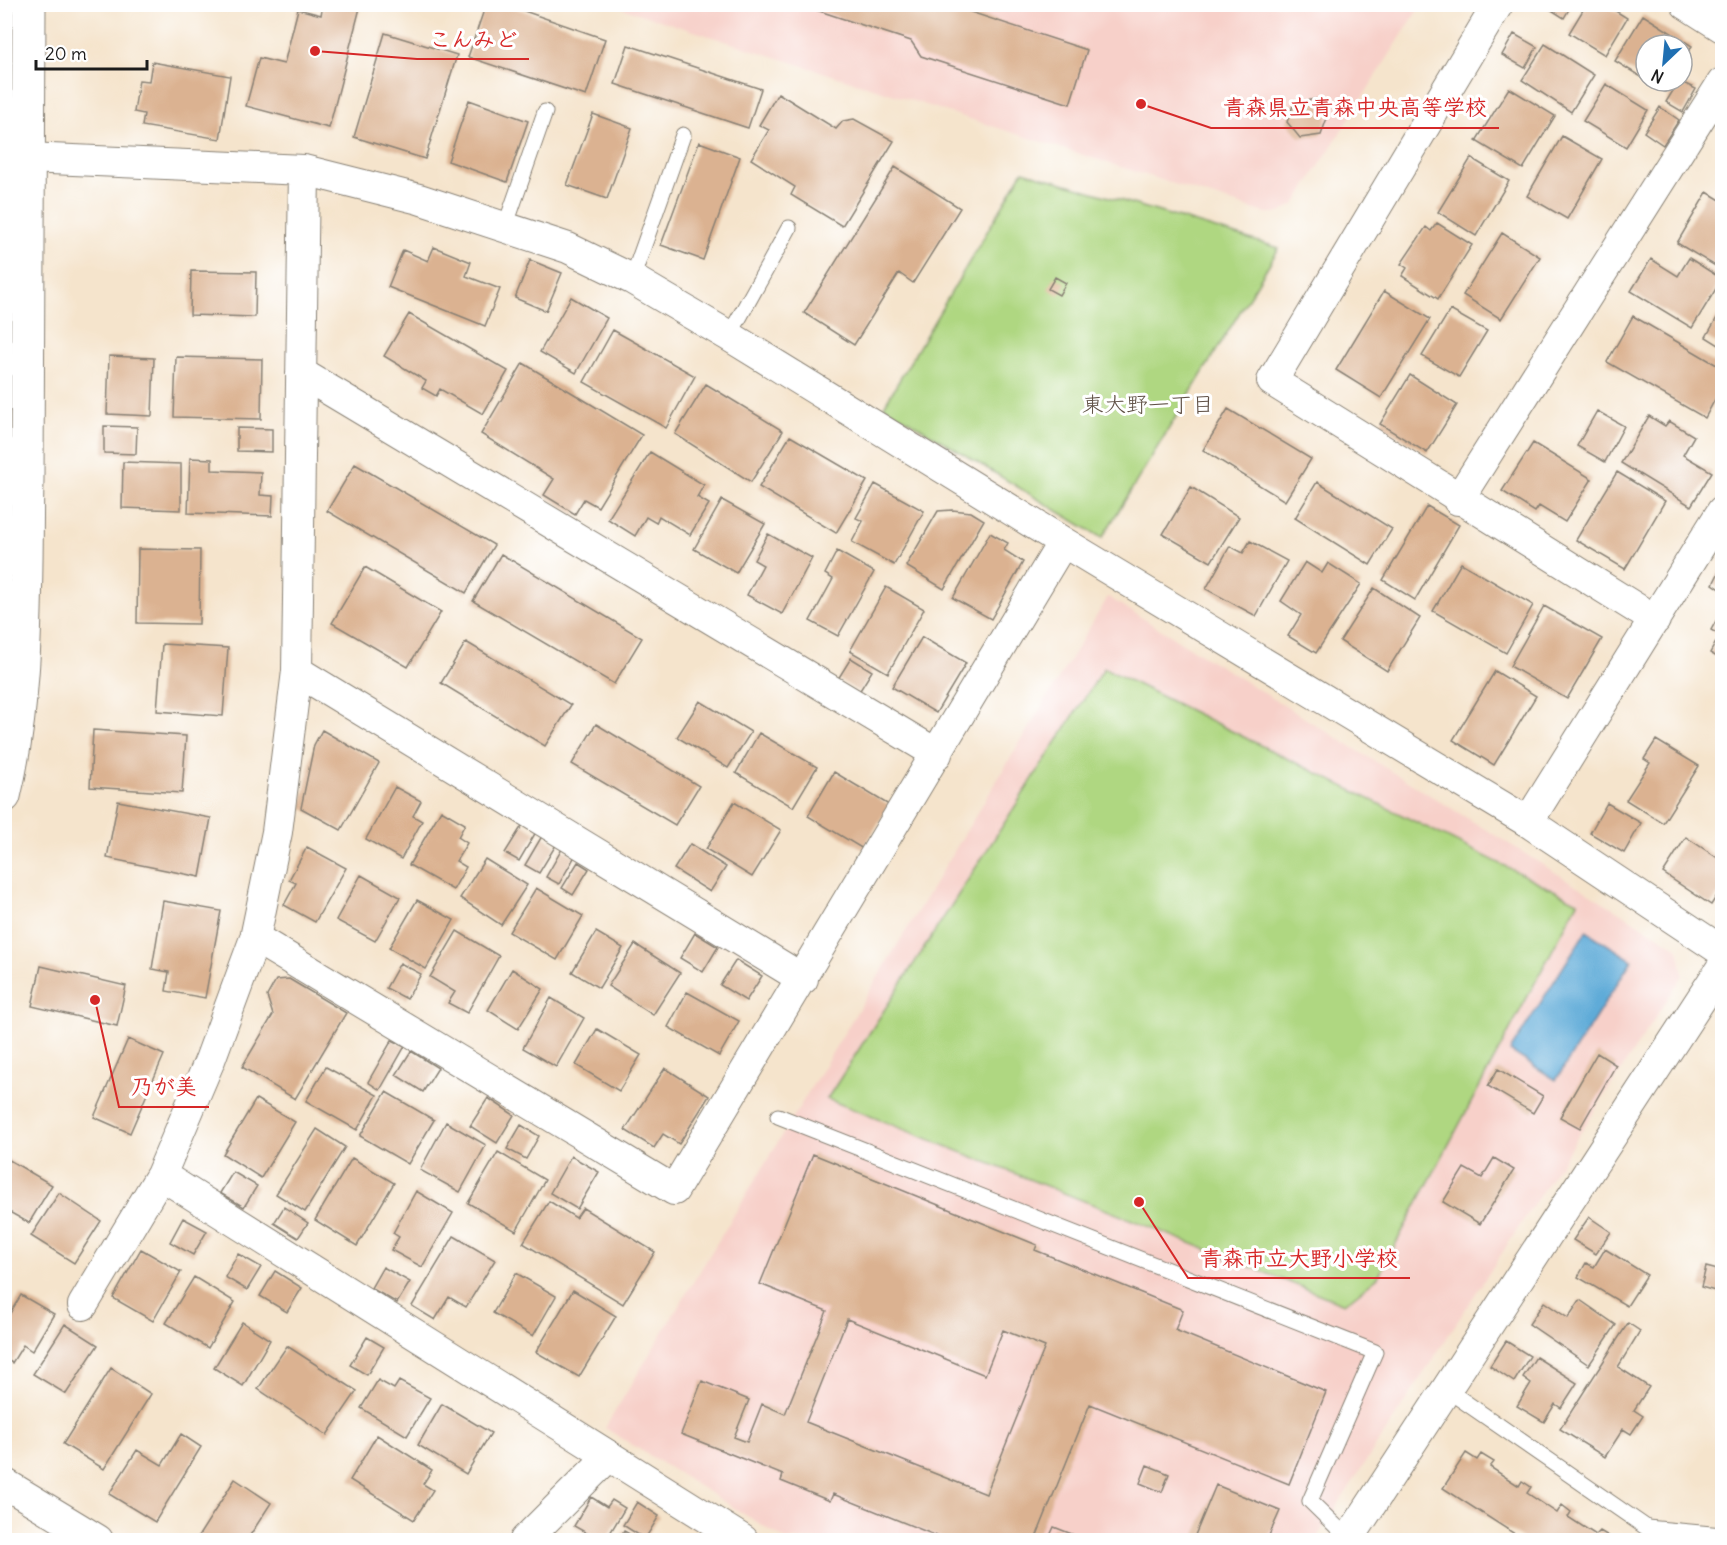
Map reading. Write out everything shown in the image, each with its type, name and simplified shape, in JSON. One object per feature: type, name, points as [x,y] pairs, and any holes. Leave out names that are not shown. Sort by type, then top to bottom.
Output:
[{"type":"street","points":[[4,796],[14,757],[24,635],[30,215],[16,157],[29,4]]},
{"type":"street","points":[[1498,4],[1272,381],[1458,500],[1655,620]]},
{"type":"street","points":[[1686,4],[1722,27]]},
{"type":"street","points":[[1458,500],[1722,82]]},
{"type":"street","points":[[16,157],[304,170],[419,199],[568,248],[632,279],[729,336],[1063,542],[1528,822],[1722,951]]},
{"type":"street","points":[[83,1305],[161,1176],[210,1060],[255,938],[277,832],[297,671],[304,170]]},
{"type":"street","points":[[301,373],[937,754]]},
{"type":"street","points":[[1528,822],[1722,511]]},
{"type":"street","points":[[255,938],[674,1190],[803,979],[1063,542]]},
{"type":"street","points":[[297,671],[803,979]]},
{"type":"street","points":[[1348,1540],[1722,967]]},
{"type":"street","points":[[161,1176],[743,1540]]},
{"type":"street","points":[[525,1540],[608,1457]]},
{"type":"street","points":[[4,1484],[98,1540]]},
{"type":"lane","points":[[505,227],[545,112]]},
{"type":"lane","points":[[632,279],[683,135]]},
{"type":"lane","points":[[729,336],[789,228]]},
{"type":"lane","points":[[777,1116],[1375,1352],[1310,1501],[1348,1540]]},
{"type":"lane","points":[[1446,1389],[1647,1528],[1722,1535]]},
{"type":"shaded area","points":[[612,5],[1421,5],[1295,204],[1280,213],[1265,213]]},
{"type":"shaded area","points":[[1108,597],[1678,948],[1683,975],[1315,1540],[786,1540],[605,1428]]},
{"type":"green space","points":[[1023,171],[1279,248],[1102,538],[884,406]]},
{"type":"green space","points":[[1104,668],[1578,902],[1378,1277],[1344,1304],[827,1099]]},
{"type":"water","points":[[1586,931],[1632,960],[1556,1080],[1510,1051]]},
{"type":"building","points":[[323,4],[361,4],[329,128],[246,106],[259,58],[284,64],[298,9],[321,15]]},
{"type":"building","points":[[486,4],[504,4],[605,39],[586,96],[468,57]]},
{"type":"building","points":[[798,4],[946,4],[1087,50],[1070,104],[921,56],[911,41]]},
{"type":"building","points":[[1542,4],[1572,4],[1564,18]]},
{"type":"building","points":[[1586,5],[1606,5],[1627,18],[1605,55],[1569,33]]},
{"type":"building","points":[[1643,15],[1671,33],[1634,33],[1634,73],[1615,61]]},
{"type":"building","points":[[385,33],[457,55],[425,159],[354,137]]},
{"type":"building","points":[[1514,34],[1537,47],[1525,68],[1502,55]]},
{"type":"building","points":[[1545,44],[1594,75],[1571,112],[1522,80]]},
{"type":"building","points":[[628,45],[761,89],[748,128],[615,84]]},
{"type":"building","points":[[152,62],[230,76],[220,139],[142,126],[144,114],[134,112],[139,80],[149,81]]},
{"type":"building","points":[[1606,84],[1648,110],[1626,147],[1583,121]]},
{"type":"building","points":[[1509,88],[1555,116],[1523,169],[1476,141]]},
{"type":"building","points":[[778,93],[836,129],[843,121],[854,119],[894,141],[842,226],[791,195],[795,187],[751,159],[769,130],[759,125]]},
{"type":"building","points":[[1672,93],[1694,93],[1683,112],[1666,102]]},
{"type":"building","points":[[1315,99],[1328,115],[1321,135],[1300,138],[1287,122],[1294,103]]},
{"type":"building","points":[[469,100],[528,121],[507,182],[448,161]]},
{"type":"building","points":[[1660,107],[1679,120],[1663,145],[1644,132]]},
{"type":"building","points":[[593,114],[632,128],[607,199],[567,185]]},
{"type":"building","points":[[1562,136],[1602,159],[1567,219],[1527,196]]},
{"type":"building","points":[[699,142],[740,157],[703,260],[661,245]]},
{"type":"building","points":[[1471,158],[1509,181],[1476,236],[1438,212]]},
{"type":"building","points":[[895,167],[960,208],[913,283],[899,273],[854,345],[804,313]]},
{"type":"building","points":[[1707,192],[1722,201],[1722,270],[1677,243]]},
{"type":"building","points":[[1437,223],[1472,245],[1438,299],[1402,276],[1407,268],[1401,264],[1426,227],[1431,231]]},
{"type":"building","points":[[1502,233],[1540,257],[1501,319],[1463,295]]},
{"type":"building","points":[[434,247],[471,262],[466,276],[500,289],[485,326],[388,287],[403,250],[428,261]]},
{"type":"building","points":[[1689,258],[1722,279],[1692,328],[1631,291],[1651,259],[1678,276]]},
{"type":"building","points":[[530,260],[562,273],[546,311],[515,298]]},
{"type":"building","points":[[191,271],[256,272],[255,317],[190,315]]},
{"type":"building","points":[[1055,277],[1066,283],[1059,295],[1048,289]]},
{"type":"building","points":[[1384,291],[1430,319],[1381,398],[1336,370]]},
{"type":"building","points":[[571,297],[607,318],[576,373],[540,352]]},
{"type":"building","points":[[1722,309],[1722,347],[1706,337]]},
{"type":"building","points":[[1450,310],[1487,331],[1459,377],[1422,356]]},
{"type":"building","points":[[409,314],[508,371],[483,414],[440,389],[436,396],[422,388],[426,381],[384,356]]},
{"type":"building","points":[[1633,316],[1722,368],[1722,386],[1705,418],[1607,362]]},
{"type":"building","points":[[613,330],[695,376],[666,428],[584,382]]},
{"type":"building","points":[[109,356],[154,358],[152,416],[107,414]]},
{"type":"building","points":[[176,357],[262,359],[261,419],[174,417]]},
{"type":"building","points":[[523,363],[642,435],[598,507],[584,499],[575,514],[544,495],[554,479],[481,434]]},
{"type":"building","points":[[1410,375],[1457,405],[1427,453],[1380,424]]},
{"type":"building","points":[[706,384],[783,431],[751,482],[675,434]]},
{"type":"building","points":[[1228,409],[1311,459],[1285,501],[1203,450]]},
{"type":"building","points":[[1597,411],[1624,426],[1605,462],[1577,446]]},
{"type":"building","points":[[1649,416],[1665,426],[1669,421],[1694,436],[1683,455],[1712,472],[1691,506],[1621,463]]},
{"type":"building","points":[[104,426],[137,427],[136,454],[104,453]]},
{"type":"building","points":[[237,428],[272,429],[272,452],[237,451]]},
{"type":"building","points":[[790,436],[867,481],[836,533],[759,487]]},
{"type":"building","points":[[1533,443],[1592,479],[1565,522],[1539,506],[1535,512],[1502,491]]},
{"type":"building","points":[[650,452],[704,485],[697,497],[709,504],[690,535],[659,516],[656,523],[646,517],[635,536],[608,519]]},
{"type":"building","points":[[190,458],[212,459],[212,470],[261,472],[260,495],[273,496],[272,516],[188,513]]},
{"type":"building","points":[[123,462],[181,464],[181,510],[122,508]]},
{"type":"building","points":[[355,464],[494,545],[466,593],[327,511]]},
{"type":"building","points":[[1617,472],[1665,501],[1625,569],[1576,540]]},
{"type":"building","points":[[1317,482],[1392,529],[1370,565],[1295,518]]},
{"type":"building","points":[[875,484],[924,511],[894,565],[852,542],[863,521],[856,518]]},
{"type":"building","points":[[1191,487],[1239,517],[1211,562],[1163,534]]},
{"type":"building","points":[[722,500],[765,524],[736,573],[694,549]]},
{"type":"building","points":[[1427,506],[1459,525],[1415,600],[1383,580]]},
{"type":"building","points":[[938,511],[971,512],[984,520],[944,589],[906,566]]},
{"type":"building","points":[[990,533],[1008,543],[1004,550],[1023,562],[991,619],[953,598]]},
{"type":"building","points":[[768,534],[812,558],[782,614],[747,595],[763,565],[754,560]]},
{"type":"building","points":[[1250,541],[1287,561],[1256,616],[1206,589],[1230,546],[1243,553]]},
{"type":"building","points":[[138,549],[200,550],[199,624],[137,623]]},
{"type":"building","points":[[837,551],[874,572],[838,636],[810,621],[833,579],[825,574]]},
{"type":"building","points":[[501,554],[642,638],[614,684],[473,601]]},
{"type":"building","points":[[1305,562],[1322,573],[1328,563],[1361,584],[1316,653],[1288,636],[1301,615],[1281,601]]},
{"type":"building","points":[[1461,563],[1533,605],[1506,653],[1433,611]]},
{"type":"building","points":[[1722,566],[1722,590],[1713,584]]},
{"type":"building","points":[[365,567],[441,612],[408,667],[332,623]]},
{"type":"building","points":[[886,587],[924,609],[888,673],[850,651]]},
{"type":"building","points":[[1374,588],[1420,618],[1387,671],[1340,641]]},
{"type":"building","points":[[1544,606],[1602,639],[1567,699],[1510,666]]},
{"type":"building","points":[[1722,610],[1722,660],[1710,653],[1720,635],[1711,630]]},
{"type":"building","points":[[922,637],[966,663],[936,713],[892,687]]},
{"type":"building","points":[[466,642],[571,705],[545,746],[441,683]]},
{"type":"building","points":[[162,644],[228,648],[223,716],[157,711]]},
{"type":"building","points":[[851,658],[872,671],[859,692],[838,679]]},
{"type":"building","points":[[1495,671],[1536,696],[1494,765],[1453,740]]},
{"type":"building","points":[[700,701],[751,732],[728,768],[677,737]]},
{"type":"building","points":[[596,724],[699,786],[675,825],[572,764]]},
{"type":"building","points":[[93,730],[186,736],[182,793],[90,787]]},
{"type":"building","points":[[322,730],[379,763],[341,830],[301,808],[314,745]]},
{"type":"building","points":[[759,733],[817,767],[793,807],[736,773]]},
{"type":"building","points":[[1656,740],[1699,766],[1663,823],[1626,800],[1650,763],[1644,759]]},
{"type":"building","points":[[834,772],[889,805],[863,849],[808,816]]},
{"type":"building","points":[[395,787],[421,801],[413,816],[422,821],[401,859],[366,839]]},
{"type":"building","points":[[118,801],[211,818],[200,877],[107,858]]},
{"type":"building","points":[[734,802],[781,830],[752,877],[706,849]]},
{"type":"building","points":[[1607,803],[1641,823],[1624,853],[1590,833]]},
{"type":"building","points":[[441,810],[465,824],[458,837],[467,843],[456,861],[466,867],[453,890],[409,865]]},
{"type":"building","points":[[523,824],[536,832],[519,861],[505,853]]},
{"type":"building","points":[[542,836],[556,845],[539,873],[525,865]]},
{"type":"building","points":[[1686,837],[1722,861],[1722,888],[1711,905],[1663,873]]},
{"type":"building","points":[[690,844],[726,867],[710,892],[674,869]]},
{"type":"building","points":[[307,847],[346,868],[315,922],[284,905],[296,883],[289,880]]},
{"type":"building","points":[[562,849],[575,856],[559,884],[546,877]]},
{"type":"building","points":[[485,859],[527,885],[501,925],[460,898]]},
{"type":"building","points":[[578,862],[589,869],[573,895],[562,888]]},
{"type":"building","points":[[361,875],[400,897],[375,941],[336,920]]},
{"type":"building","points":[[536,888],[583,916],[557,960],[509,932]]},
{"type":"building","points":[[417,900],[454,920],[426,969],[389,948]]},
{"type":"building","points":[[163,901],[221,911],[205,998],[166,991],[169,972],[152,969]]},
{"type":"building","points":[[457,931],[499,956],[467,1013],[448,1003],[455,992],[430,977]]},
{"type":"building","points":[[596,932],[623,948],[599,988],[572,972]]},
{"type":"building","points":[[695,933],[718,947],[703,972],[680,958]]},
{"type":"building","points":[[635,944],[680,973],[653,1015],[608,986]]},
{"type":"building","points":[[736,960],[762,976],[746,1001],[720,985]]},
{"type":"building","points":[[400,963],[421,974],[407,999],[386,988]]},
{"type":"building","points":[[41,966],[126,986],[117,1026],[32,1006]]},
{"type":"building","points":[[512,969],[543,989],[518,1029],[488,1010]]},
{"type":"building","points":[[289,979],[346,1013],[295,1099],[242,1067],[273,1015],[267,996],[276,980]]},
{"type":"building","points":[[687,992],[739,1021],[719,1056],[668,1027]]},
{"type":"building","points":[[551,998],[584,1018],[556,1067],[523,1048]]},
{"type":"building","points":[[597,1029],[641,1055],[619,1091],[576,1065]]},
{"type":"building","points":[[128,1039],[164,1055],[130,1133],[94,1117]]},
{"type":"building","points":[[392,1040],[405,1046],[380,1090],[368,1082]]},
{"type":"building","points":[[411,1051],[438,1068],[423,1092],[396,1075]]},
{"type":"building","points":[[1597,1053],[1616,1065],[1580,1128],[1560,1117]]},
{"type":"building","points":[[326,1067],[377,1095],[357,1130],[306,1101]]},
{"type":"building","points":[[665,1068],[709,1096],[679,1144],[663,1134],[654,1148],[625,1130]]},
{"type":"building","points":[[1498,1069],[1543,1096],[1533,1113],[1488,1086]]},
{"type":"building","points":[[386,1092],[434,1120],[408,1164],[360,1136]]},
{"type":"building","points":[[488,1098],[514,1115],[497,1143],[470,1126]]},
{"type":"building","points":[[256,1099],[295,1122],[261,1178],[223,1154]]},
{"type":"building","points":[[446,1122],[486,1145],[460,1192],[420,1170]]},
{"type":"building","points":[[521,1125],[539,1136],[526,1159],[507,1149]]},
{"type":"building","points":[[317,1129],[345,1147],[305,1212],[276,1194]]},
{"type":"building","points":[[498,1152],[545,1180],[516,1231],[468,1203]]},
{"type":"building","points":[[813,1154],[1037,1245],[1035,1250],[1183,1310],[1175,1330],[1326,1392],[1289,1484],[1090,1404],[1035,1540],[947,1540],[833,1494],[830,1501],[781,1481],[783,1475],[681,1434],[702,1381],[749,1400],[734,1437],[747,1442],[762,1404],[785,1414],[827,1311],[760,1284]],"holes":[[[847,1319],[985,1375],[1003,1330],[1045,1347],[986,1494],[806,1422]]]},
{"type":"building","points":[[571,1156],[599,1172],[577,1209],[550,1193]]},
{"type":"building","points":[[4,1157],[52,1185],[29,1223],[4,1209]]},
{"type":"building","points":[[352,1158],[394,1183],[357,1246],[315,1220]]},
{"type":"building","points":[[1494,1158],[1514,1170],[1480,1224],[1443,1202],[1464,1168],[1482,1178]]},
{"type":"building","points":[[233,1172],[257,1186],[244,1207],[220,1193]]},
{"type":"building","points":[[416,1191],[453,1213],[422,1267],[391,1250],[399,1237],[393,1233]]},
{"type":"building","points":[[59,1193],[101,1221],[74,1263],[31,1236]]},
{"type":"building","points":[[549,1201],[576,1218],[583,1208],[655,1252],[623,1304],[523,1243]]},
{"type":"building","points":[[284,1207],[308,1223],[298,1238],[274,1223]]},
{"type":"building","points":[[1589,1217],[1611,1232],[1596,1254],[1573,1240]]},
{"type":"building","points":[[183,1218],[207,1231],[193,1255],[170,1242]]},
{"type":"building","points":[[454,1236],[495,1260],[466,1307],[449,1297],[435,1320],[412,1306]]},
{"type":"building","points":[[141,1249],[181,1272],[153,1321],[113,1298]]},
{"type":"building","points":[[1605,1249],[1647,1275],[1627,1306],[1578,1277],[1586,1263],[1594,1267]]},
{"type":"building","points":[[238,1254],[261,1267],[247,1290],[225,1277]]},
{"type":"building","points":[[383,1267],[410,1282],[397,1303],[371,1288]]},
{"type":"building","points":[[1706,1267],[1722,1271],[1722,1293],[1701,1287]]},
{"type":"building","points":[[275,1271],[302,1288],[287,1312],[260,1296]]},
{"type":"building","points":[[516,1273],[556,1296],[533,1336],[493,1313]]},
{"type":"building","points":[[194,1277],[235,1302],[208,1348],[166,1323]]},
{"type":"building","points":[[573,1290],[616,1316],[579,1377],[536,1352]]},
{"type":"building","points":[[21,1295],[54,1314],[32,1351],[23,1345],[12,1363],[4,1358],[4,1323]]},
{"type":"building","points":[[1580,1300],[1616,1325],[1589,1365],[1529,1324],[1544,1302],[1568,1318]]},
{"type":"building","points":[[242,1322],[270,1340],[243,1386],[214,1368]]},
{"type":"building","points":[[1628,1323],[1640,1331],[1618,1367],[1649,1387],[1634,1410],[1643,1416],[1631,1434],[1623,1429],[1605,1457],[1560,1429]]},
{"type":"building","points":[[65,1324],[98,1345],[66,1394],[33,1374]]},
{"type":"building","points":[[367,1337],[384,1347],[367,1375],[350,1365]]},
{"type":"building","points":[[1506,1341],[1530,1356],[1514,1382],[1490,1366]]},
{"type":"building","points":[[287,1346],[357,1391],[327,1435],[258,1389]]},
{"type":"building","points":[[1536,1357],[1577,1383],[1561,1408],[1555,1404],[1544,1422],[1517,1406],[1531,1383],[1523,1377]]},
{"type":"building","points":[[111,1368],[151,1394],[104,1469],[63,1444]]},
{"type":"building","points":[[378,1380],[394,1389],[399,1381],[430,1398],[407,1436],[361,1408]]},
{"type":"building","points":[[442,1404],[491,1433],[466,1474],[418,1445]]},
{"type":"building","points":[[181,1434],[201,1447],[155,1522],[109,1494],[137,1450],[162,1465]]},
{"type":"building","points":[[377,1435],[432,1470],[423,1484],[433,1490],[414,1520],[350,1480]]},
{"type":"building","points":[[1466,1453],[1477,1460],[1481,1454],[1494,1462],[1490,1467],[1519,1486],[1522,1481],[1531,1487],[1527,1493],[1557,1513],[1562,1505],[1571,1512],[1568,1517],[1596,1535],[1600,1531],[1610,1537],[1607,1540],[1524,1540],[1443,1488]]},
{"type":"building","points":[[1147,1465],[1169,1474],[1162,1492],[1140,1483]]},
{"type":"building","points":[[235,1479],[271,1503],[247,1540],[196,1540]]},
{"type":"building","points":[[1216,1485],[1280,1511],[1267,1540],[1193,1540]]},
{"type":"building","points":[[591,1497],[607,1507],[612,1500],[625,1508],[606,1540],[599,1540],[574,1526]]},
{"type":"building","points":[[637,1502],[659,1516],[645,1539],[623,1525]]},
{"type":"building","points":[[1054,1527],[1087,1540],[1048,1540]]},
{"type":"building","points":[[624,1531],[640,1540],[619,1540]]},
{"type":"place","name":"こんみど","points":[[315,51]]},
{"type":"place","name":"青森県立青森中央高等学校","points":[[1141,104]]},
{"type":"place","name":"乃が美","points":[[95,1000]]},
{"type":"place","name":"青森市立大野小学校","points":[[1139,1202]]},
{"type":"district","name":"東大野一丁目","points":[[1148,404]]}]
